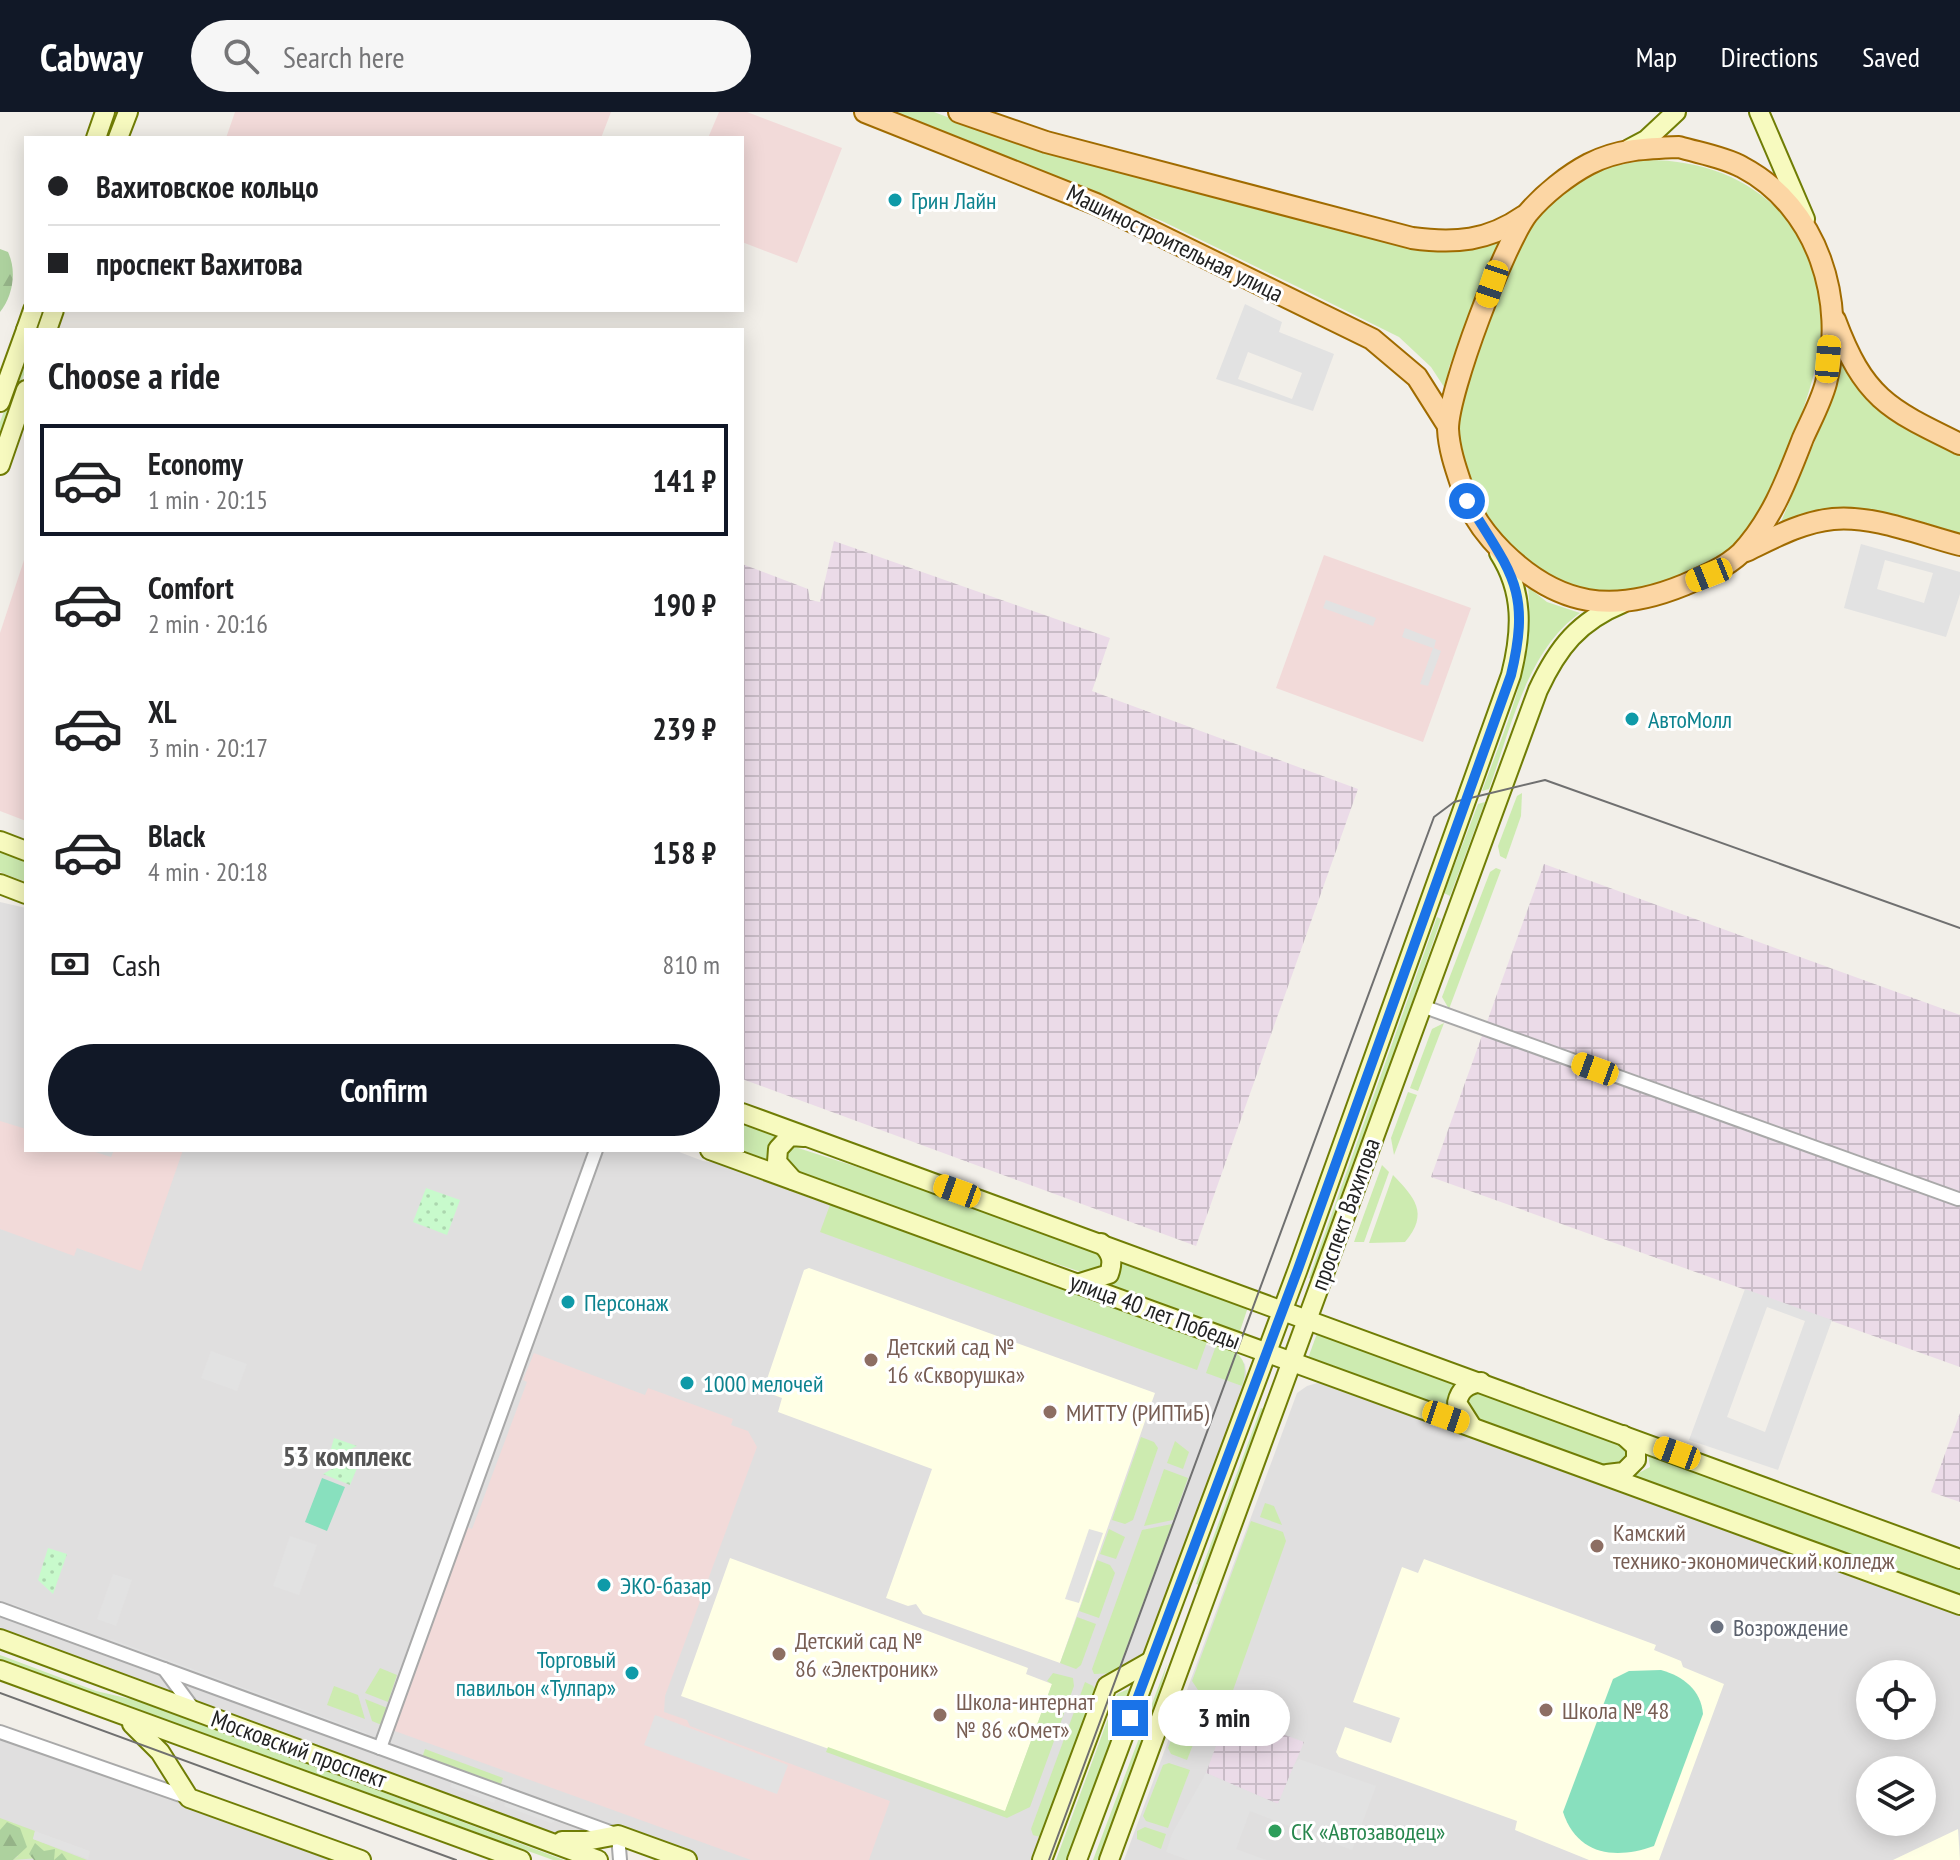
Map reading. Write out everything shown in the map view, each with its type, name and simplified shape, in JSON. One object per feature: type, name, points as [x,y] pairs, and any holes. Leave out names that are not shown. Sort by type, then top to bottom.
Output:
[{"type":"main road","points":[[97,136],[105,112]]},
{"type":"main road","points":[[119,136],[128,112]]},
{"type":"main road","name":"Машиностроительная улица","points":[[865,112],[1096,204],[1372,339],[1417,377],[1448,426]]},
{"type":"main road","name":"Машиностроительная улица","points":[[959,112],[1046,142],[1412,238],[1461,242],[1483,238],[1506,229],[1527,214]]},
{"type":"main road","points":[[1676,112],[1668,123],[1628,149],[1590,164],[1552,190],[1527,214],[1500,262],[1448,426],[1452,458],[1467,501],[1488,537],[1523,571],[1556,592],[1588,602],[1625,602],[1659,595],[1709,575],[1780,534],[1835,518],[1861,520],[1960,545]]},
{"type":"main road","points":[[1739,555],[1770,517],[1826,382],[1832,313],[1829,285],[1815,244],[1759,112]]},
{"type":"main road","points":[[1628,149],[1679,147],[1740,165],[1783,194],[1815,244]]},
{"type":"main road","points":[[1832,313],[1860,378],[1880,399],[1904,416],[1960,444]]},
{"type":"main road","points":[[0,402],[24,336]]},
{"type":"main road","points":[[0,465],[24,396]]},
{"type":"main road","name":"проспект Вахитова","points":[[1077,1860],[1283,1308],[1516,655],[1518,593],[1513,575],[1488,537]]},
{"type":"main road","name":"проспект Вахитова","points":[[1109,1860],[1550,664],[1563,642],[1580,626],[1596,614],[1625,602]]},
{"type":"main road","points":[[0,841],[24,850]]},
{"type":"main road","points":[[0,884],[24,893]]},
{"type":"main road","points":[[1423,922],[1439,899],[1445,899],[1449,903],[1449,933]]},
{"type":"main road","name":"улица 40 лет Победы","points":[[744,1114],[1308,1317],[1960,1559]]},
{"type":"main road","points":[[795,1182],[782,1172],[777,1162],[778,1149],[790,1136],[807,1137]]},
{"type":"main road","name":"улица 40 лет Победы","points":[[715,1152],[1960,1605]]},
{"type":"main road","points":[[1080,1283],[1109,1274],[1113,1264],[1110,1252],[1101,1243]]},
{"type":"main road","points":[[1471,1425],[1457,1403],[1459,1395],[1469,1385],[1481,1382]]},
{"type":"main road","points":[[1604,1475],[1624,1472],[1636,1460],[1631,1439],[1615,1431]]},
{"type":"main road","points":[[1169,1614],[1186,1590],[1192,1590],[1198,1596],[1196,1627]]},
{"type":"main road","name":"Московский проспект","points":[[1,1640],[598,1860]]},
{"type":"main road","points":[[1042,1860],[1107,1686],[1151,1661]]},
{"type":"main road","name":"Московский проспект","points":[[0,1670],[521,1860]]},
{"type":"main road","points":[[120,1715],[143,1733],[160,1752],[189,1798],[361,1860]]},
{"type":"main road","points":[[536,1837],[578,1842],[618,1835],[687,1860]]},
{"type":"street","points":[[1422,1006],[1958,1199]]},
{"type":"street","points":[[380,1748],[595,1152]]},
{"type":"street","points":[[0,1609],[618,1835],[620,1860]]},
{"type":"street","points":[[164,1669],[195,1711]]},
{"type":"street","points":[[0,1732],[189,1798]]},
{"type":"shaded area","points":[[235,112],[611,112],[602,136],[227,136]]},
{"type":"shaded area","points":[[719,112],[747,112],[842,148],[797,263],[744,243],[744,136],[709,136]]},
{"type":"shaded area","points":[[1245,304],[1282,322],[1279,332],[1334,354],[1313,411],[1216,379]],"holes":[[[1248,352],[1302,373],[1292,399],[1238,379]]]},
{"type":"shaded area","points":[[834,541],[1110,638],[1092,691],[1358,789],[1196,1246],[744,1080],[744,565],[808,589],[810,600],[820,602]]},
{"type":"shaded area","points":[[1861,544],[1960,572],[1960,594],[1946,637],[1844,608]],"holes":[[[1885,560],[1933,573],[1924,603],[1877,589]]]},
{"type":"shaded area","points":[[1324,555],[1471,608],[1423,742],[1276,688]]},
{"type":"shaded area","points":[[24,560],[24,820],[0,811],[0,633]]},
{"type":"shaded area","points":[[1326,600],[1376,618],[1373,626],[1323,608]]},
{"type":"shaded area","points":[[1405,628],[1436,640],[1434,648],[1441,651],[1428,686],[1420,684],[1433,648],[1402,637]]},
{"type":"shaded area","points":[[1544,864],[1960,1015],[1960,1367],[1431,1177]]},
{"type":"shaded area","points":[[0,902],[24,908],[24,1152],[679,1152],[703,1161],[733,1165],[814,1200],[838,1204],[1236,1356],[1245,1364],[1247,1379],[1149,1653],[1109,1681],[1041,1860],[692,1860],[586,1841],[502,1819],[412,1786],[381,1769],[326,1749],[290,1741],[0,1631]]},
{"type":"shaded area","points":[[0,1121],[24,1128],[24,1152],[95,1152],[111,1157],[113,1152],[182,1152],[141,1271],[77,1248],[74,1256],[0,1229]]},
{"type":"shaded area","points":[[809,1268],[1155,1393],[1060,1663],[923,1614],[916,1604],[908,1606],[886,1598],[932,1469],[778,1412],[782,1398],[763,1391],[804,1270]]},
{"type":"shaded area","points":[[1745,1289],[1832,1320],[1778,1470],[1689,1440]],"holes":[[[1767,1307],[1805,1321],[1765,1432],[1727,1417]]]},
{"type":"shaded area","points":[[211,1351],[247,1364],[237,1391],[201,1378]]},
{"type":"shaded area","points":[[534,1353],[645,1395],[648,1388],[733,1419],[731,1425],[748,1431],[757,1447],[665,1696],[664,1712],[687,1720],[690,1726],[890,1801],[869,1860],[751,1860],[392,1730],[467,1527],[472,1529],[527,1382],[523,1380]]},
{"type":"shaded area","points":[[1324,1381],[1960,1612],[1960,1860],[1124,1860],[1297,1393]]},
{"type":"shaded area","points":[[1960,1413],[1960,1502],[1931,1492]]},
{"type":"shaded area","points":[[1089,1529],[1103,1533],[1079,1603],[1065,1599]]},
{"type":"shaded area","points":[[290,1536],[317,1545],[299,1595],[273,1586]]},
{"type":"shaded area","points":[[730,1558],[1028,1668],[1026,1674],[1052,1684],[1005,1812],[681,1696]]},
{"type":"shaded area","name":"Школа № 48","points":[[1424,1559],[1656,1645],[1654,1650],[1681,1661],[1683,1667],[1724,1684],[1659,1860],[1589,1860],[1515,1830],[1517,1821],[1339,1757],[1336,1752],[1345,1727],[1391,1743],[1400,1718],[1353,1702],[1402,1567],[1418,1573]]},
{"type":"shaded area","points":[[113,1574],[132,1580],[116,1626],[97,1619]]},
{"type":"shaded area","points":[[13,1604],[86,1631],[86,1637],[11,1610]]},
{"type":"shaded area","points":[[111,1639],[367,1733],[365,1739],[108,1646]]},
{"type":"shaded area","points":[[1228,1714],[1304,1742],[1278,1804],[1206,1773]]},
{"type":"shaded area","points":[[655,1715],[788,1765],[777,1794],[644,1745]]},
{"type":"shaded area","points":[[0,1737],[337,1860],[0,1860]]},
{"type":"shaded area","points":[[1299,1759],[1376,1786],[1352,1850],[1250,1811],[1236,1849],[1266,1860],[1188,1860],[1166,1852],[1172,1834],[1206,1773],[1278,1804]]},
{"type":"shaded area","points":[[453,1779],[497,1795],[494,1803],[450,1787]]},
{"type":"shaded area","points":[[507,1799],[561,1818],[551,1823],[504,1806]]},
{"type":"shaded area","points":[[1958,1829],[1960,1860],[1893,1860]]},
{"type":"shaded area","points":[[35,1831],[90,1851],[88,1859],[33,1839]]},
{"type":"green space","points":[[876,112],[934,112],[971,126],[1381,237],[1502,239],[1449,367],[1446,390],[1431,367],[1399,337],[1298,287],[1162,221]]},
{"type":"green space","points":[[1648,160],[1684,163],[1717,171],[1746,185],[1772,204],[1793,228],[1809,256],[1818,289],[1820,339],[1809,391],[1776,481],[1752,523],[1737,541],[1696,570],[1638,593],[1605,595],[1564,583],[1520,560],[1504,545],[1472,494],[1460,454],[1458,417],[1465,383],[1491,307],[1528,231],[1555,199],[1579,179],[1608,168]]},
{"type":"green space","points":[[0,249],[8,252],[13,275],[8,299],[0,312]]},
{"type":"green space","points":[[1842,355],[1960,452],[1960,537],[1864,514],[1778,529],[1833,398]]},
{"type":"green space","points":[[24,356],[24,374],[0,440],[0,422]]},
{"type":"green space","points":[[1528,587],[1547,602],[1580,613],[1546,648],[1533,670],[1489,789],[1482,791],[1510,716],[1524,666],[1528,641]]},
{"type":"green space","points":[[1522,793],[1521,816],[1506,859],[1500,856],[1498,846],[1517,796]]},
{"type":"green space","points":[[1485,802],[1450,896],[1444,893],[1478,804]]},
{"type":"green space","points":[[0,847],[24,856],[24,881],[0,872]]},
{"type":"green space","points":[[1496,868],[1501,870],[1449,1009],[1442,997],[1490,872]]},
{"type":"green space","points":[[1437,917],[1441,919],[1316,1280],[1309,1278]]},
{"type":"green space","points":[[1444,1023],[1418,1091],[1410,1088],[1432,1029]]},
{"type":"green space","points":[[1408,1092],[1417,1095],[1394,1155],[1391,1138]]},
{"type":"green space","points":[[744,1121],[778,1133],[770,1167],[733,1152],[744,1152]]},
{"type":"green space","points":[[792,1146],[997,1212],[1099,1255],[1105,1264],[1093,1276],[886,1207],[792,1170],[784,1160]]},
{"type":"green space","points":[[1382,1165],[1389,1172],[1364,1242],[1354,1242]]},
{"type":"green space","points":[[1393,1175],[1413,1198],[1417,1222],[1405,1242],[1369,1243]]},
{"type":"green space","points":[[426,1188],[460,1200],[447,1235],[413,1222]]},
{"type":"green space","points":[[831,1202],[1208,1339],[1197,1370],[820,1232]]},
{"type":"green space","points":[[1119,1256],[1249,1304],[1239,1334],[1109,1287],[1114,1280]]},
{"type":"green space","points":[[1319,1328],[1463,1382],[1453,1413],[1307,1361]]},
{"type":"green space","points":[[1217,1343],[1232,1350],[1244,1363],[1242,1386],[1206,1373]]},
{"type":"green space","points":[[1475,1390],[1625,1442],[1628,1448],[1625,1460],[1607,1468],[1475,1421],[1465,1410],[1466,1396]]},
{"type":"green space","points":[[1261,1408],[1267,1410],[1202,1586],[1196,1584]]},
{"type":"green space","points":[[1141,1437],[1154,1442],[1158,1448],[1133,1520],[1125,1524],[1112,1520]]},
{"type":"green space","points":[[334,1438],[357,1446],[333,1458],[329,1456]]},
{"type":"green space","points":[[1175,1441],[1189,1452],[1183,1469],[1167,1463]]},
{"type":"green space","points":[[1648,1453],[1960,1565],[1960,1599],[1631,1477],[1650,1467]]},
{"type":"green space","points":[[356,1455],[360,1461],[350,1485],[323,1474]]},
{"type":"green space","points":[[1164,1469],[1188,1478],[1173,1520],[1144,1526]]},
{"type":"green space","points":[[322,1478],[345,1487],[327,1531],[305,1522]]},
{"type":"green space","points":[[1265,1503],[1274,1506],[1282,1525],[1260,1517]]},
{"type":"green space","points":[[1251,1521],[1283,1532],[1286,1541],[1231,1696],[1224,1699],[1198,1690],[1192,1681]]},
{"type":"green space","points":[[1172,1524],[1117,1673],[1094,1674],[1092,1669],[1142,1530]]},
{"type":"green space","points":[[1109,1529],[1125,1537],[1116,1559],[1100,1554]]},
{"type":"green space","points":[[48,1548],[67,1554],[53,1594],[38,1580]]},
{"type":"green space","points":[[1097,1560],[1110,1565],[1115,1573],[1099,1618],[1079,1611]]},
{"type":"green space","points":[[1077,1617],[1096,1624],[1081,1665],[1076,1669],[1060,1663]]},
{"type":"green space","points":[[0,1655],[96,1691],[139,1701],[564,1860],[553,1860],[195,1730],[0,1664]]},
{"type":"green space","points":[[1167,1664],[1157,1703],[1098,1860],[1093,1860]]},
{"type":"green space","points":[[380,1668],[397,1675],[388,1702],[365,1693]]},
{"type":"green space","points":[[1661,1670],[1690,1685],[1699,1698],[1703,1714],[1654,1846],[1625,1853],[1599,1850],[1578,1837],[1563,1812],[1613,1679],[1629,1671]]},
{"type":"green space","points":[[1053,1673],[1073,1678],[1074,1686],[1030,1807],[1007,1818],[826,1752],[828,1747],[1005,1811],[1052,1684],[1047,1681]]},
{"type":"green space","points":[[1085,1682],[1093,1686],[1097,1694],[1043,1838],[1033,1835],[1031,1829]]},
{"type":"green space","points":[[334,1686],[358,1695],[365,1719],[327,1705]]},
{"type":"green space","points":[[1133,1687],[1069,1860],[1056,1860],[1117,1694]]},
{"type":"green space","points":[[365,1699],[390,1709],[384,1726],[372,1721]]},
{"type":"green space","points":[[1191,1703],[1207,1709],[1187,1760],[1171,1754],[1168,1748],[1184,1706]]},
{"type":"green space","points":[[425,1749],[503,1778],[500,1787],[422,1758]]},
{"type":"green space","points":[[1169,1763],[1190,1770],[1168,1828],[1146,1821],[1143,1816],[1163,1765]]},
{"type":"green space","points":[[0,1818],[35,1831],[33,1839],[87,1860],[54,1860],[52,1857],[13,1860],[18,1856],[0,1830]]},
{"type":"green space","points":[[7,1822],[20,1828],[27,1847],[13,1860],[0,1860],[0,1830]]},
{"type":"green space","points":[[1145,1827],[1166,1834],[1161,1849],[1137,1839],[1137,1831]]},
{"type":"green space","points":[[35,1843],[44,1851],[55,1849],[54,1860],[34,1860],[29,1854]]},
{"type":"green space","points":[[62,1853],[67,1860],[54,1860]]},
{"type":"tram line","points":[[1049,1860],[1434,817],[1454,802],[1545,780],[1960,928]]},
{"type":"tram line","points":[[0,1693],[456,1860]]},
{"type":"place","name":"Грин Лайн","points":[[895,200]]},
{"type":"place","name":"АвтоМолл","points":[[1632,719]]},
{"type":"place","name":"Персонаж","points":[[568,1302]]},
{"type":"place","name":"Детский сад № 16 «Скворушка»","points":[[871,1360]]},
{"type":"place","name":"1000 мелочей","points":[[687,1383]]},
{"type":"place","name":"МИТТУ (РИПТиБ)","points":[[1050,1412]]},
{"type":"place","name":"Камский технико-экономический колледж","points":[[1597,1546]]},
{"type":"place","name":"ЭКО-базар","points":[[604,1585]]},
{"type":"place","name":"Возрождение","points":[[1717,1627]]},
{"type":"place","name":"Детский сад № 86 «Электроник»","points":[[779,1654]]},
{"type":"place","name":"Торговый павильон «Тулпар»","points":[[632,1673]]},
{"type":"place","name":"Школа № 48","points":[[1546,1710]]},
{"type":"place","name":"Школа-интернат № 86 «Омет»","points":[[940,1715]]},
{"type":"place","name":"СК «Автозаводец»","points":[[1275,1831]]},
{"type":"district","name":"53 комплекс","points":[[347,1455]]},
{"type":"route","points":[[1130,1718],[1298,1269],[1511,675],[1519,635],[1518,593],[1513,575],[1467,501]]}]
